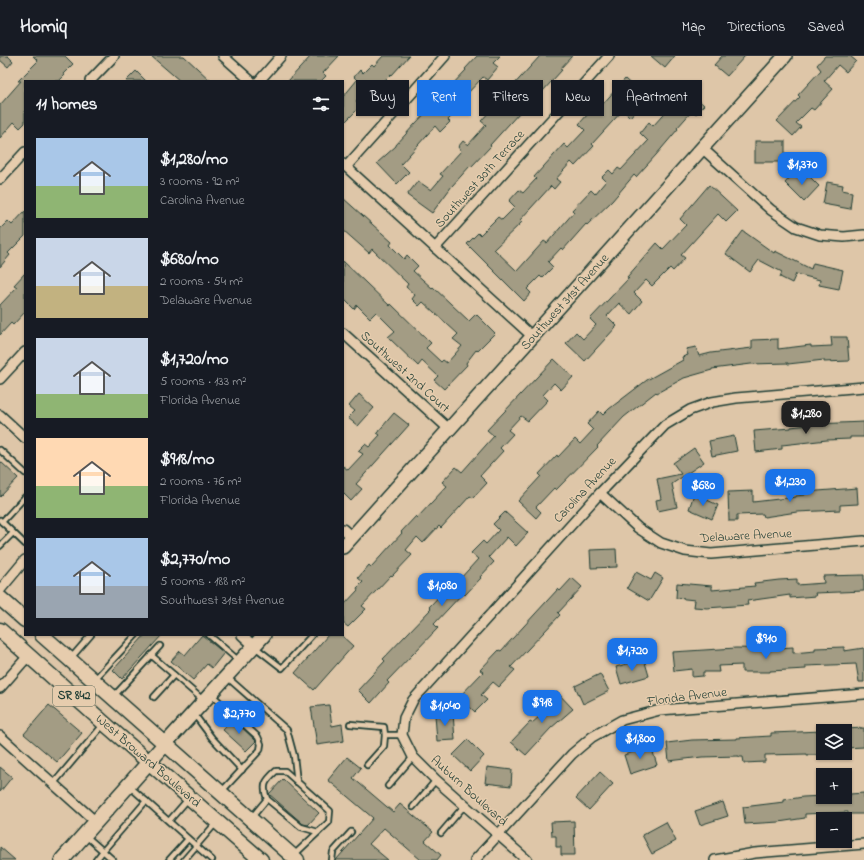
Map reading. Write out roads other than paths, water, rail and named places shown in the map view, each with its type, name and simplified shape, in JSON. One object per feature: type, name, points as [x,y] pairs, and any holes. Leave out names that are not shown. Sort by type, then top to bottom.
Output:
[{"type":"main road","name":"Southwest 31st Avenue","points":[[346,539],[450,430],[785,56]]},
{"type":"main road","points":[[0,598],[24,619]]},
{"type":"main road","name":"West Broward Boulevard","points":[[0,630],[261,860]]},
{"type":"main road","name":"West Broward Boulevard","points":[[43,636],[295,858]]},
{"type":"main road","points":[[62,860],[263,636]]},
{"type":"street","points":[[91,80],[114,56]]},
{"type":"street","points":[[223,56],[250,80]]},
{"type":"street","points":[[260,80],[281,56]]},
{"type":"street","points":[[445,56],[344,166],[533,337]]},
{"type":"street","name":"Southwest 30th Terrace","points":[[435,248],[609,56]]},
{"type":"street","points":[[702,148],[771,210],[796,227],[820,235],[864,235]]},
{"type":"street","points":[[0,179],[24,153]]},
{"type":"street","name":"Southwest 2nd Court","points":[[344,334],[450,430]]},
{"type":"street","points":[[0,380],[24,353]]},
{"type":"street","name":"Carolina Avenue","points":[[402,735],[404,718],[413,700],[600,492],[665,425],[690,410],[712,402],[736,398],[864,387]]},
{"type":"street","points":[[0,415],[24,437]]},
{"type":"street","name":"Delaware Avenue","points":[[600,492],[638,528],[661,543],[685,551],[711,554],[864,541]]},
{"type":"street","points":[[0,590],[24,561]]},
{"type":"street","points":[[243,636],[254,646]]},
{"type":"street","points":[[0,688],[29,655]]},
{"type":"street","name":"Florida Avenue","points":[[475,860],[572,754],[592,736],[622,720],[660,710],[864,694]]},
{"type":"street","name":"Auburn Boulevard","points":[[402,735],[413,758],[527,860]]},
{"type":"street","points":[[0,736],[96,822]]},
{"type":"street","points":[[715,860],[755,853],[864,844]]},
{"type":"lane","points":[[0,450],[24,472]]},
{"type":"lane","points":[[24,498],[1,521],[24,543]]},
{"type":"lane","points":[[0,546],[13,533]]},
{"type":"lane","points":[[69,659],[90,636]]},
{"type":"lane","points":[[94,681],[135,636]]},
{"type":"lane","points":[[210,636],[240,662]]},
{"type":"lane","points":[[254,646],[282,668],[311,636]]},
{"type":"lane","points":[[112,697],[160,646]]},
{"type":"lane","points":[[151,655],[174,675],[207,697],[258,738],[261,744],[260,750],[221,792]]},
{"type":"lane","points":[[154,697],[174,675]]},
{"type":"lane","points":[[226,676],[287,730],[294,756],[297,782]]},
{"type":"lane","points":[[193,713],[212,738],[242,770]]},
{"type":"lane","points":[[54,783],[104,723]]},
{"type":"lane","points":[[350,724],[384,727],[384,746],[367,765]]},
{"type":"lane","points":[[385,735],[402,735]]},
{"type":"lane","points":[[388,786],[413,758]]},
{"type":"lane","points":[[295,858],[329,822],[330,811],[285,771],[276,771],[267,780],[264,789],[267,800],[301,827],[318,832]]},
{"type":"lane","points":[[413,807],[436,780]]},
{"type":"lane","points":[[128,785],[212,860]]},
{"type":"lane","points":[[169,821],[189,797]]},
{"type":"lane","points":[[251,819],[267,800]]},
{"type":"lane","points":[[96,860],[146,801]]},
{"type":"lane","points":[[441,833],[465,806]]},
{"type":"lane","points":[[184,860],[217,822]]},
{"type":"lane","points":[[332,860],[334,852],[351,832]]},
{"type":"lane","points":[[84,834],[113,860]]},
{"type":"lane","points":[[169,860],[188,839]]}]
